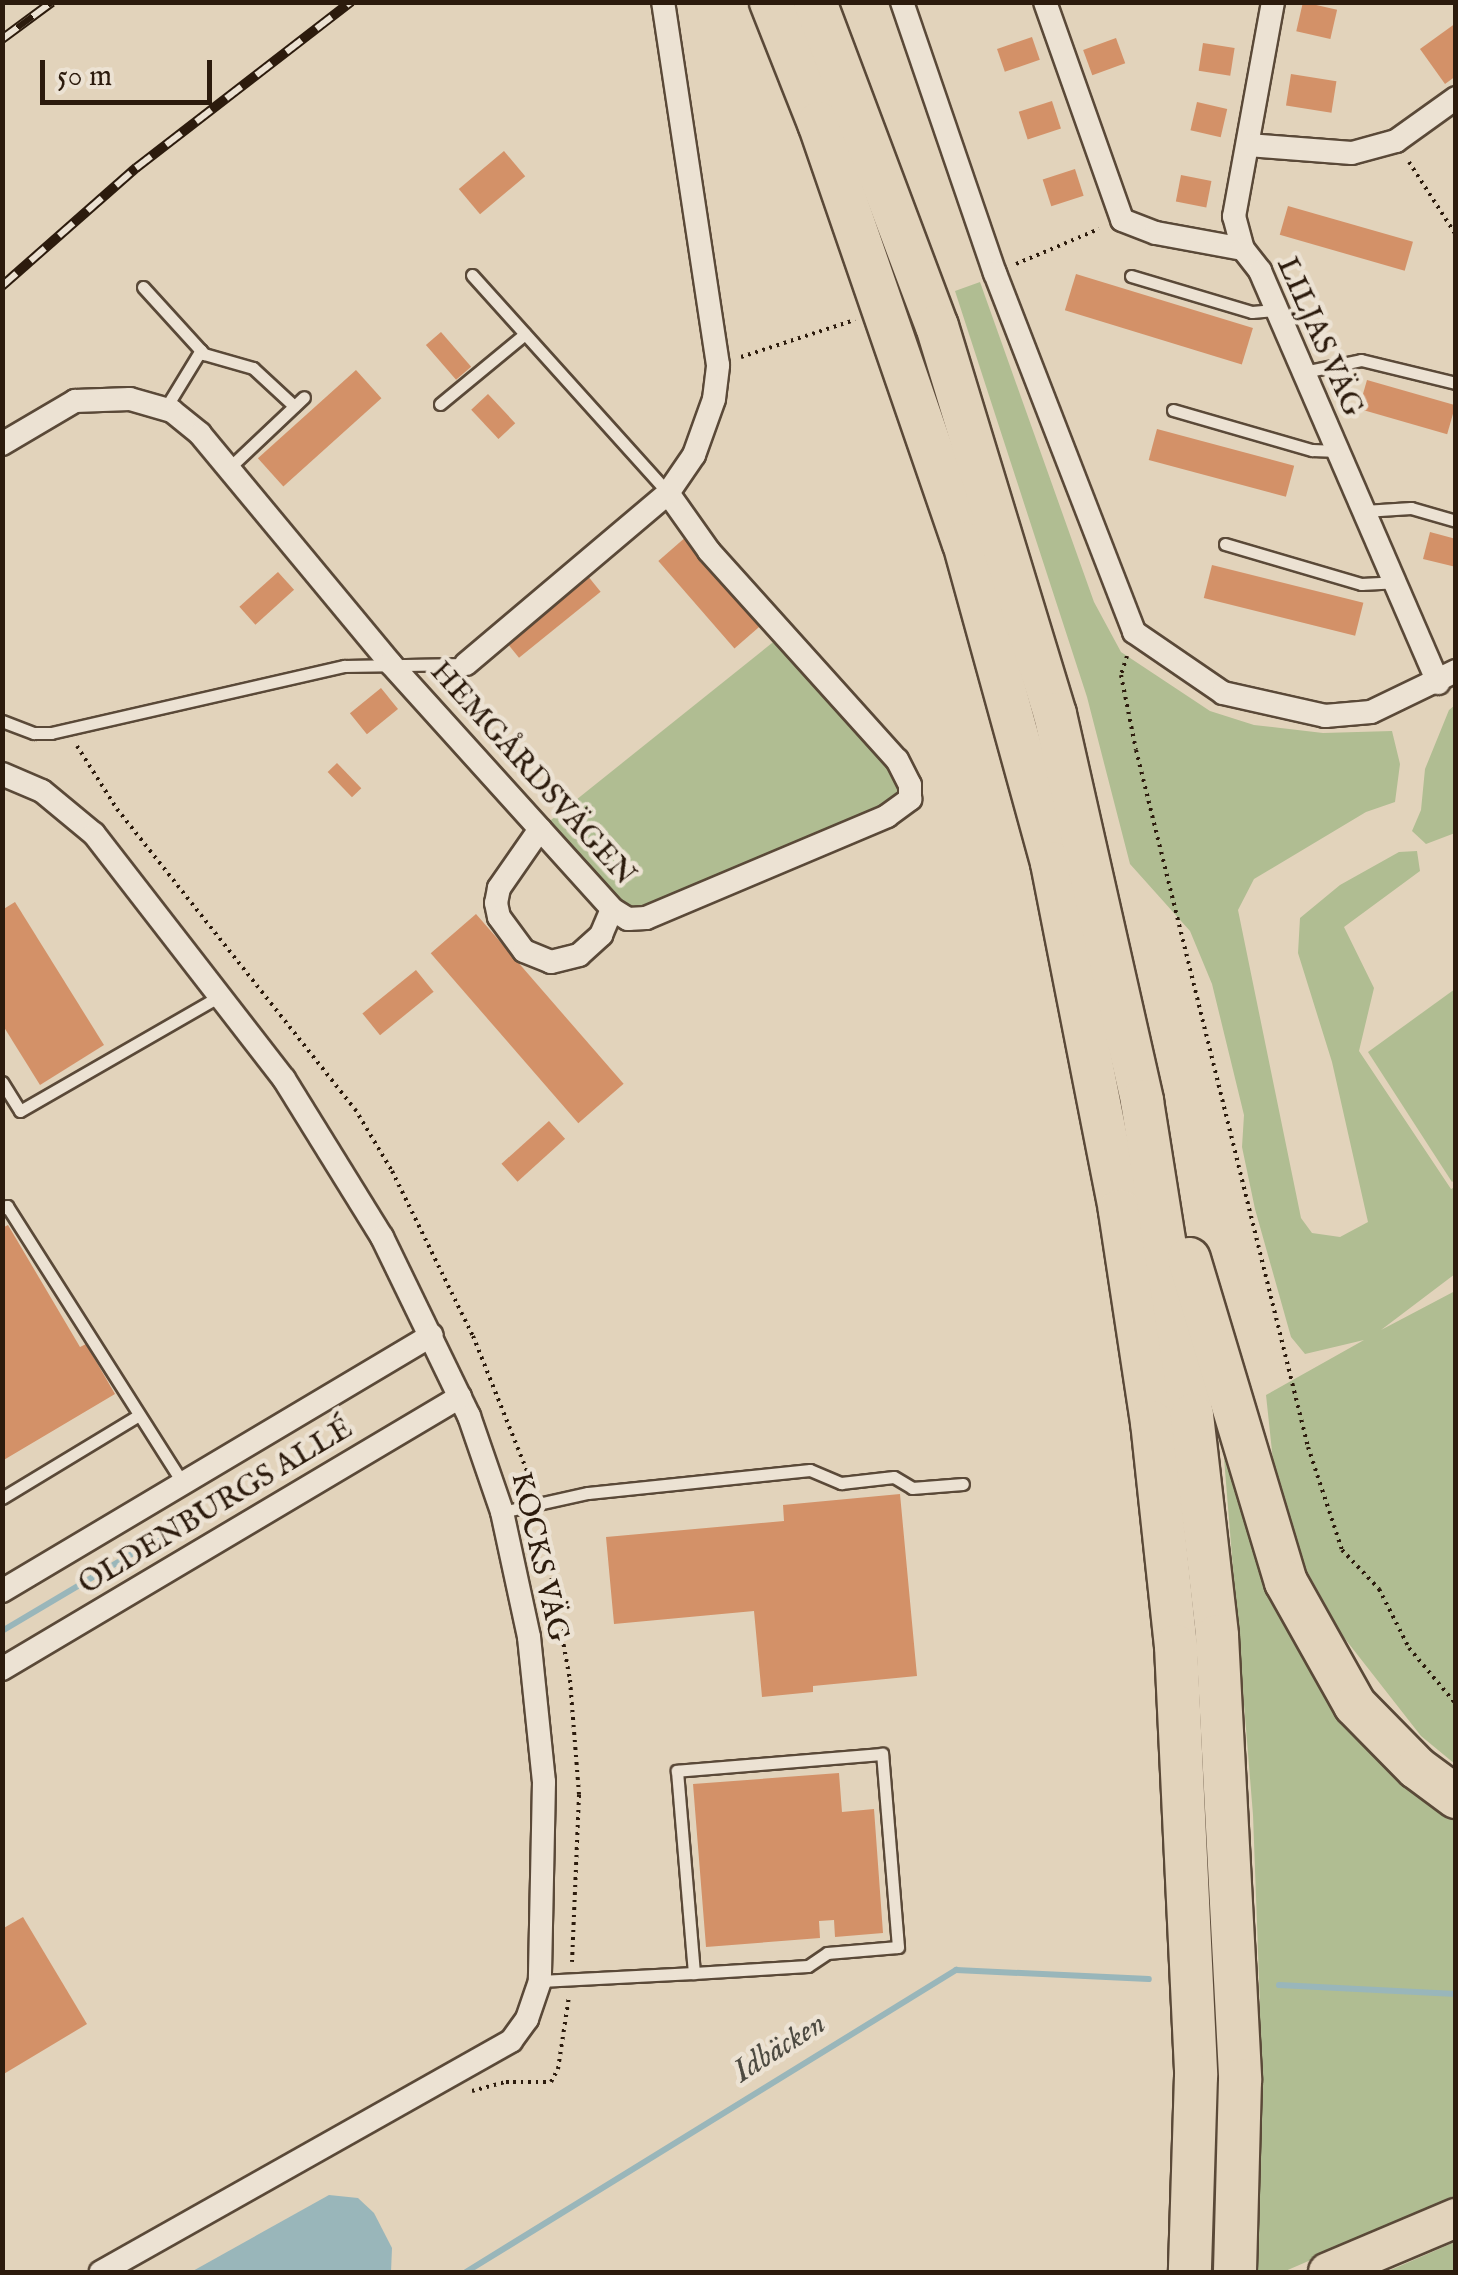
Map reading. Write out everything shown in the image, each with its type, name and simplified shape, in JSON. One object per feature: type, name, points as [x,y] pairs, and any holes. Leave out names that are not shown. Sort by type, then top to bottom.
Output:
[{"type":"highway","points":[[771,2],[819,123],[970,562],[1052,863],[1117,1192],[1152,1422],[1176,1646],[1196,2076],[1190,2272]]},
{"type":"highway","points":[[815,2],[942,342],[1056,714],[1142,1101],[1192,1415],[1217,1636],[1240,2080],[1236,2272]]},
{"type":"highway","points":[[1142,1101],[1286,1582],[1355,1704],[1416,1768],[1456,1797]]},
{"type":"main road","points":[[1328,2272],[1456,2218]]},
{"type":"street","name":"HEMGÅRDSVÄGEN","points":[[466,664],[668,493],[694,455],[714,398],[718,365],[663,2]]},
{"type":"street","points":[[902,2],[995,272],[1134,632],[1223,692],[1268,706],[1326,716],[1371,712],[1447,677]]},
{"type":"street","points":[[1045,2],[1122,220],[1156,233],[1244,249]]},
{"type":"street","name":"LILJAS VÄG","points":[[1273,2],[1234,216],[1244,249],[1260,271],[1395,582],[1447,677]]},
{"type":"street","points":[[1248,144],[1352,153],[1396,141],[1456,98]]},
{"type":"street","name":"HEMGÅRDSVÄGEN","points":[[2,444],[75,401],[130,399],[165,409],[200,434],[390,664],[612,909],[628,919],[646,918],[898,811],[910,798],[910,784],[897,760],[709,551],[668,493]]},
{"type":"street","name":"KOCKS VÄG","points":[[2,774],[42,791],[94,834],[223,995],[334,1154],[432,1335],[460,1397],[502,1512],[538,1704],[545,1874],[540,1980],[527,2019],[511,2041],[101,2272]]},
{"type":"street","points":[[540,829],[499,888],[496,903],[499,917],[524,951],[551,962],[578,955],[601,935],[612,909]]},
{"type":"street","name":"OLDENBURGS ALLÉ","points":[[2,1591],[432,1335]]},
{"type":"street","name":"OLDENBURGS ALLÉ","points":[[2,1669],[460,1397]]},
{"type":"lane","points":[[472,274],[668,493]]},
{"type":"lane","points":[[1131,276],[1252,312],[1277,310]]},
{"type":"lane","points":[[143,287],[201,350],[253,368],[299,401],[229,468]]},
{"type":"lane","points":[[440,404],[525,334]]},
{"type":"lane","points":[[165,409],[201,350]]},
{"type":"lane","points":[[1304,372],[1361,360],[1456,383]]},
{"type":"lane","points":[[1173,410],[1312,450],[1338,451]]},
{"type":"lane","points":[[1364,511],[1411,508],[1456,521]]},
{"type":"lane","points":[[1225,544],[1361,584],[1395,582]]},
{"type":"lane","points":[[2,720],[34,733],[67,730],[344,666],[466,664]]},
{"type":"lane","points":[[2,1082],[20,1111],[223,995]]},
{"type":"lane","points":[[2,1209],[6,1206],[183,1483]]},
{"type":"lane","points":[[2,1498],[139,1415]]},
{"type":"lane","points":[[502,1512],[588,1492],[810,1470],[841,1483],[894,1477],[912,1488],[963,1484]]},
{"type":"lane","points":[[540,1980],[571,1979],[808,1966],[827,1952],[898,1946],[882,1754],[678,1771],[694,1972]]},
{"type":"path","points":[[1396,141],[1456,236]]},
{"type":"path","points":[[995,272],[1122,220]]},
{"type":"path","points":[[718,365],[865,317]]},
{"type":"path","points":[[1134,632],[1122,675],[1136,750],[1308,1446],[1342,1550],[1379,1589],[1410,1648],[1456,1704]]},
{"type":"path","points":[[67,730],[117,809],[364,1124],[392,1171],[501,1397],[537,1502],[570,1680],[578,1776],[571,1979],[558,2069],[551,2082],[496,2084],[456,2100]]},
{"type":"green space","points":[[980,282],[1094,602],[1121,652],[1210,711],[1254,725],[1323,733],[1392,731],[1400,764],[1395,802],[1366,812],[1254,879],[1238,910],[1301,1218],[1312,1233],[1340,1237],[1368,1222],[1332,1062],[1298,953],[1300,918],[1340,885],[1399,852],[1417,851],[1420,871],[1344,927],[1374,988],[1359,1051],[1451,1189],[1455,1187],[1455,1274],[1381,1330],[1455,1291],[1455,1764],[1421,1736],[1342,1635],[1295,1549],[1274,1470],[1266,1395],[1364,1340],[1305,1354],[1291,1337],[1255,1209],[1242,1147],[1244,1115],[1212,984],[1190,931],[1130,864],[1087,697],[955,291]]},
{"type":"green space","points":[[782,635],[893,761],[902,802],[647,911],[623,910],[546,824]]},
{"type":"green space","points":[[1455,705],[1455,833],[1426,844],[1412,831],[1421,810],[1425,769],[1449,710]]},
{"type":"green space","points":[[1455,989],[1456,1179],[1452,1182],[1368,1052]]},
{"type":"green space","points":[[1221,1421],[1275,1586],[1455,1810],[1455,2198],[1283,2272],[1254,2272],[1260,2006],[1253,1815]]},
{"type":"green space","points":[[1455,2242],[1455,2272],[1386,2272]]},
{"type":"water","points":[[329,2195],[358,2198],[374,2213],[392,2248],[391,2272],[191,2272]]},
{"type":"building","points":[[1303,2],[1337,10],[1330,39],[1296,31]]},
{"type":"building","points":[[1456,23],[1456,76],[1445,84],[1420,49]]},
{"type":"building","points":[[1032,37],[1040,60],[1005,72],[997,49]]},
{"type":"building","points":[[1116,38],[1125,63],[1092,75],[1083,50]]},
{"type":"building","points":[[1203,43],[1235,48],[1230,76],[1199,71]]},
{"type":"building","points":[[1291,74],[1336,81],[1331,113],[1286,106]]},
{"type":"building","points":[[1052,101],[1061,129],[1028,139],[1019,112]]},
{"type":"building","points":[[1197,102],[1227,109],[1221,137],[1190,130]]},
{"type":"building","points":[[504,151],[525,176],[480,214],[459,189]]},
{"type":"building","points":[[1075,169],[1084,196],[1051,206],[1043,180]]},
{"type":"building","points":[[1181,175],[1211,181],[1206,207],[1176,202]]},
{"type":"building","points":[[1288,206],[1413,242],[1405,271],[1280,235]]},
{"type":"building","points":[[1076,274],[1253,328],[1242,364],[1065,310]]},
{"type":"building","points":[[441,332],[471,367],[456,380],[426,345]]},
{"type":"building","points":[[356,370],[381,398],[283,487],[258,458]]},
{"type":"building","points":[[1367,380],[1455,405],[1447,434],[1359,409]]},
{"type":"building","points":[[488,394],[515,423],[498,439],[471,410]]},
{"type":"building","points":[[1157,429],[1294,466],[1286,497],[1149,460]]},
{"type":"building","points":[[1430,532],[1456,539],[1456,567],[1423,559]]},
{"type":"building","points":[[687,536],[763,624],[734,648],[658,561]]},
{"type":"building","points":[[1212,565],[1363,603],[1355,636],[1204,598]]},
{"type":"building","points":[[583,570],[601,592],[519,658],[501,636]]},
{"type":"building","points":[[278,572],[294,590],[255,625],[239,607]]},
{"type":"building","points":[[381,688],[398,709],[367,734],[350,713]]},
{"type":"building","points":[[337,763],[361,788],[352,797],[328,772]]},
{"type":"building","points":[[15,902],[104,1045],[40,1085],[2,1024],[2,910]]},
{"type":"building","points":[[476,914],[624,1084],[578,1123],[431,953]]},
{"type":"building","points":[[416,970],[434,992],[380,1035],[362,1013]]},
{"type":"building","points":[[549,1121],[565,1139],[517,1182],[501,1164]]},
{"type":"building","points":[[8,1225],[80,1347],[86,1344],[115,1394],[2,1461],[2,1228]]},
{"type":"building","points":[[900,1494],[917,1676],[813,1686],[813,1692],[762,1697],[754,1611],[614,1624],[606,1537],[784,1521],[783,1505]]},
{"type":"building","points":[[839,1773],[842,1812],[874,1809],[883,1933],[835,1937],[834,1920],[819,1921],[820,1938],[706,1947],[693,1784]]},
{"type":"building","points":[[23,1917],[87,2024],[2,2075],[2,1929]]},
{"type":"waterway","points":[[2,1631],[179,1526]]},
{"type":"waterway","name":"Idbäcken","points":[[466,2272],[956,1970],[1149,1979]]},
{"type":"waterway","name":"Idbäcken","points":[[1279,1985],[1456,1994]]},
{"type":"railway","points":[[2,39],[52,2]]},
{"type":"railway","points":[[2,286],[136,168],[351,2]]}]
